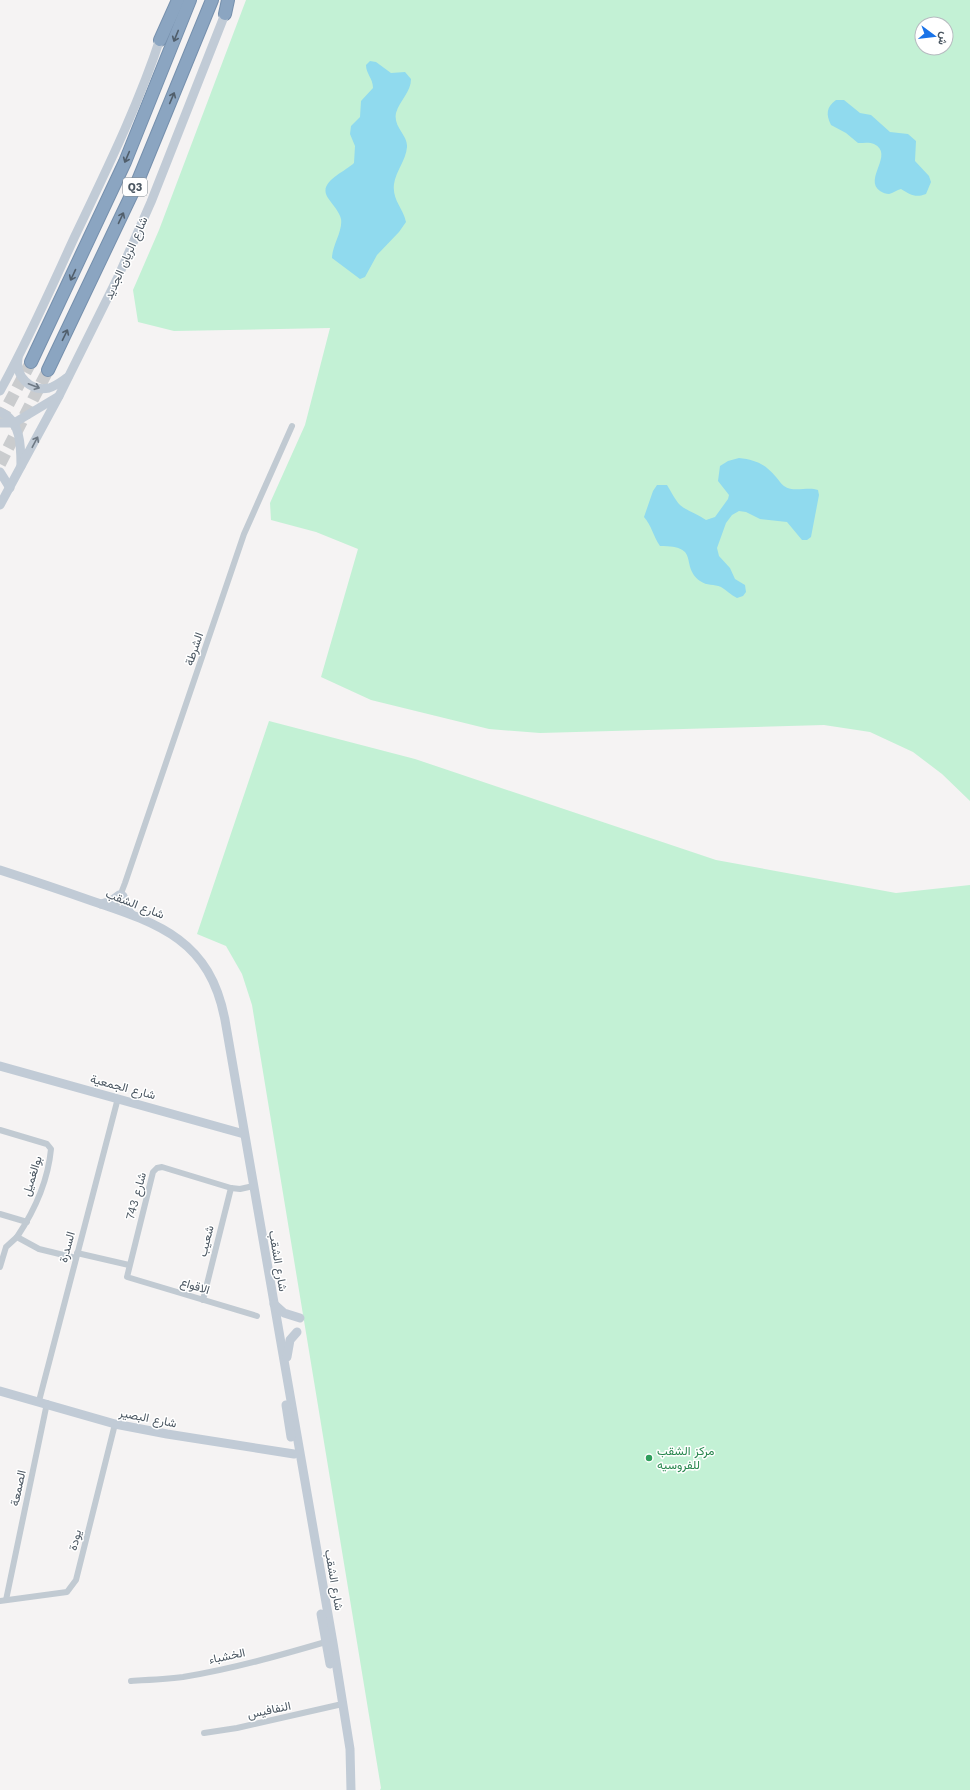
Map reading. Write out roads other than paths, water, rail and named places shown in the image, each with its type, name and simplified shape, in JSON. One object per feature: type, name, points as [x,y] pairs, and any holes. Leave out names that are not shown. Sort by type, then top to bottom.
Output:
[{"type":"highway","points":[[160,40],[178,0]]},
{"type":"highway","name":"Q3","points":[[31,362],[125,162],[190,0]]},
{"type":"highway","name":"شارع الريان الجديد","points":[[48,370],[137,183],[212,0]]},
{"type":"highway","points":[[225,14],[229,0]]},
{"type":"street","points":[[0,391],[18,357],[126,126],[160,40],[173,0]]},
{"type":"street","name":"شارع الريان الجديد","points":[[0,505],[59,396],[127,257],[225,14]]},
{"type":"street","points":[[18,357],[18,371],[28,384],[35,387],[50,388],[69,376]]},
{"type":"street","points":[[0,378],[18,357]]},
{"type":"street","points":[[0,423],[14,423],[59,396]]},
{"type":"street","points":[[0,412],[8,416],[14,423],[20,439],[21,468]]},
{"type":"street","name":"الشرطة","points":[[117,909],[244,534],[292,426]]},
{"type":"street","points":[[0,472],[10,488]]},
{"type":"street","name":"شارع الشقب","points":[[0,870],[150,926],[173,939],[192,957],[207,979],[217,1004],[291,1400],[329,1640],[344,1750],[346,1790]]},
{"type":"street","name":"شارع الشقب","points":[[0,874],[131,914],[160,926],[182,942],[195,954],[210,977],[223,1011],[235,1094]]},
{"type":"street","points":[[101,904],[111,901],[121,895],[124,904],[131,914]]},
{"type":"street","name":"شارع الجمعية","points":[[0,1066],[242,1133]]},
{"type":"street","name":"السدرة","points":[[43,1402],[76,1256],[118,1098]]},
{"type":"street","name":"بوالغميل","points":[[0,1130],[47,1144],[51,1149],[49,1168],[43,1187],[27,1222],[17,1237]]},
{"type":"street","name":"شارع الشقب","points":[[242,1133],[249,1187],[294,1454],[350,1749],[351,1790]]},
{"type":"street","name":"شارع 743","points":[[127,1277],[153,1172],[157,1168],[162,1167],[231,1188],[240,1189],[249,1187]]},
{"type":"street","name":"شعيب","points":[[203,1300],[231,1188]]},
{"type":"street","points":[[0,1214],[27,1222]]},
{"type":"street","points":[[0,1267],[6,1247],[17,1237],[39,1249],[129,1266]]},
{"type":"street","name":"الاقواع","points":[[127,1277],[257,1316]]},
{"type":"street","points":[[274,1303],[284,1313],[300,1318]]},
{"type":"street","points":[[291,1400],[287,1349],[290,1340],[297,1332]]},
{"type":"street","name":"شارع البصير","points":[[0,1391],[43,1402],[115,1424],[167,1434],[294,1454]]},
{"type":"street","name":"الصمعة","points":[[3,1601],[43,1402]]},
{"type":"street","name":"يودة","points":[[3,1601],[67,1592],[76,1580],[115,1424]]},
{"type":"street","name":"الخشباء","points":[[131,1681],[182,1677],[202,1673],[265,1659],[329,1640]]},
{"type":"street","name":"النفافيس","points":[[204,1733],[237,1728],[338,1705]]},
{"type":"water","points":[[370,61],[376,62],[391,73],[405,72],[411,79],[411,84],[396,113],[398,127],[407,143],[407,147],[405,156],[395,179],[394,190],[396,199],[403,212],[406,222],[399,232],[377,255],[365,277],[360,279],[332,258],[341,219],[339,213],[328,198],[326,187],[329,182],[354,163],[355,146],[350,134],[351,126],[360,117],[361,101],[373,88],[372,81],[366,68],[366,65]]},
{"type":"water","points":[[836,100],[844,100],[860,113],[871,115],[890,132],[908,134],[916,141],[915,161],[929,176],[931,182],[926,194],[919,196],[913,195],[901,189],[889,194],[880,191],[876,186],[875,180],[881,160],[880,148],[872,143],[858,143],[846,133],[831,125],[828,118],[828,111],[830,105]]},
{"type":"water","points":[[739,458],[755,461],[764,466],[788,488],[814,489],[818,490],[819,495],[811,537],[807,540],[802,540],[787,522],[760,519],[746,512],[739,511],[732,515],[726,523],[717,548],[719,556],[730,568],[735,579],[745,585],[746,592],[743,596],[737,598],[721,587],[705,584],[700,581],[691,569],[686,553],[681,549],[660,546],[644,517],[653,491],[657,485],[667,485],[676,501],[683,507],[706,520],[715,517],[728,499],[729,495],[718,481],[720,466],[728,461]]},
{"type":"tunnel","points":[[0,420],[31,362]]},
{"type":"tunnel","points":[[0,464],[48,370]]},
{"type":"place","name":"مركز الشقب للفروسيه","points":[[649,1458]]}]
